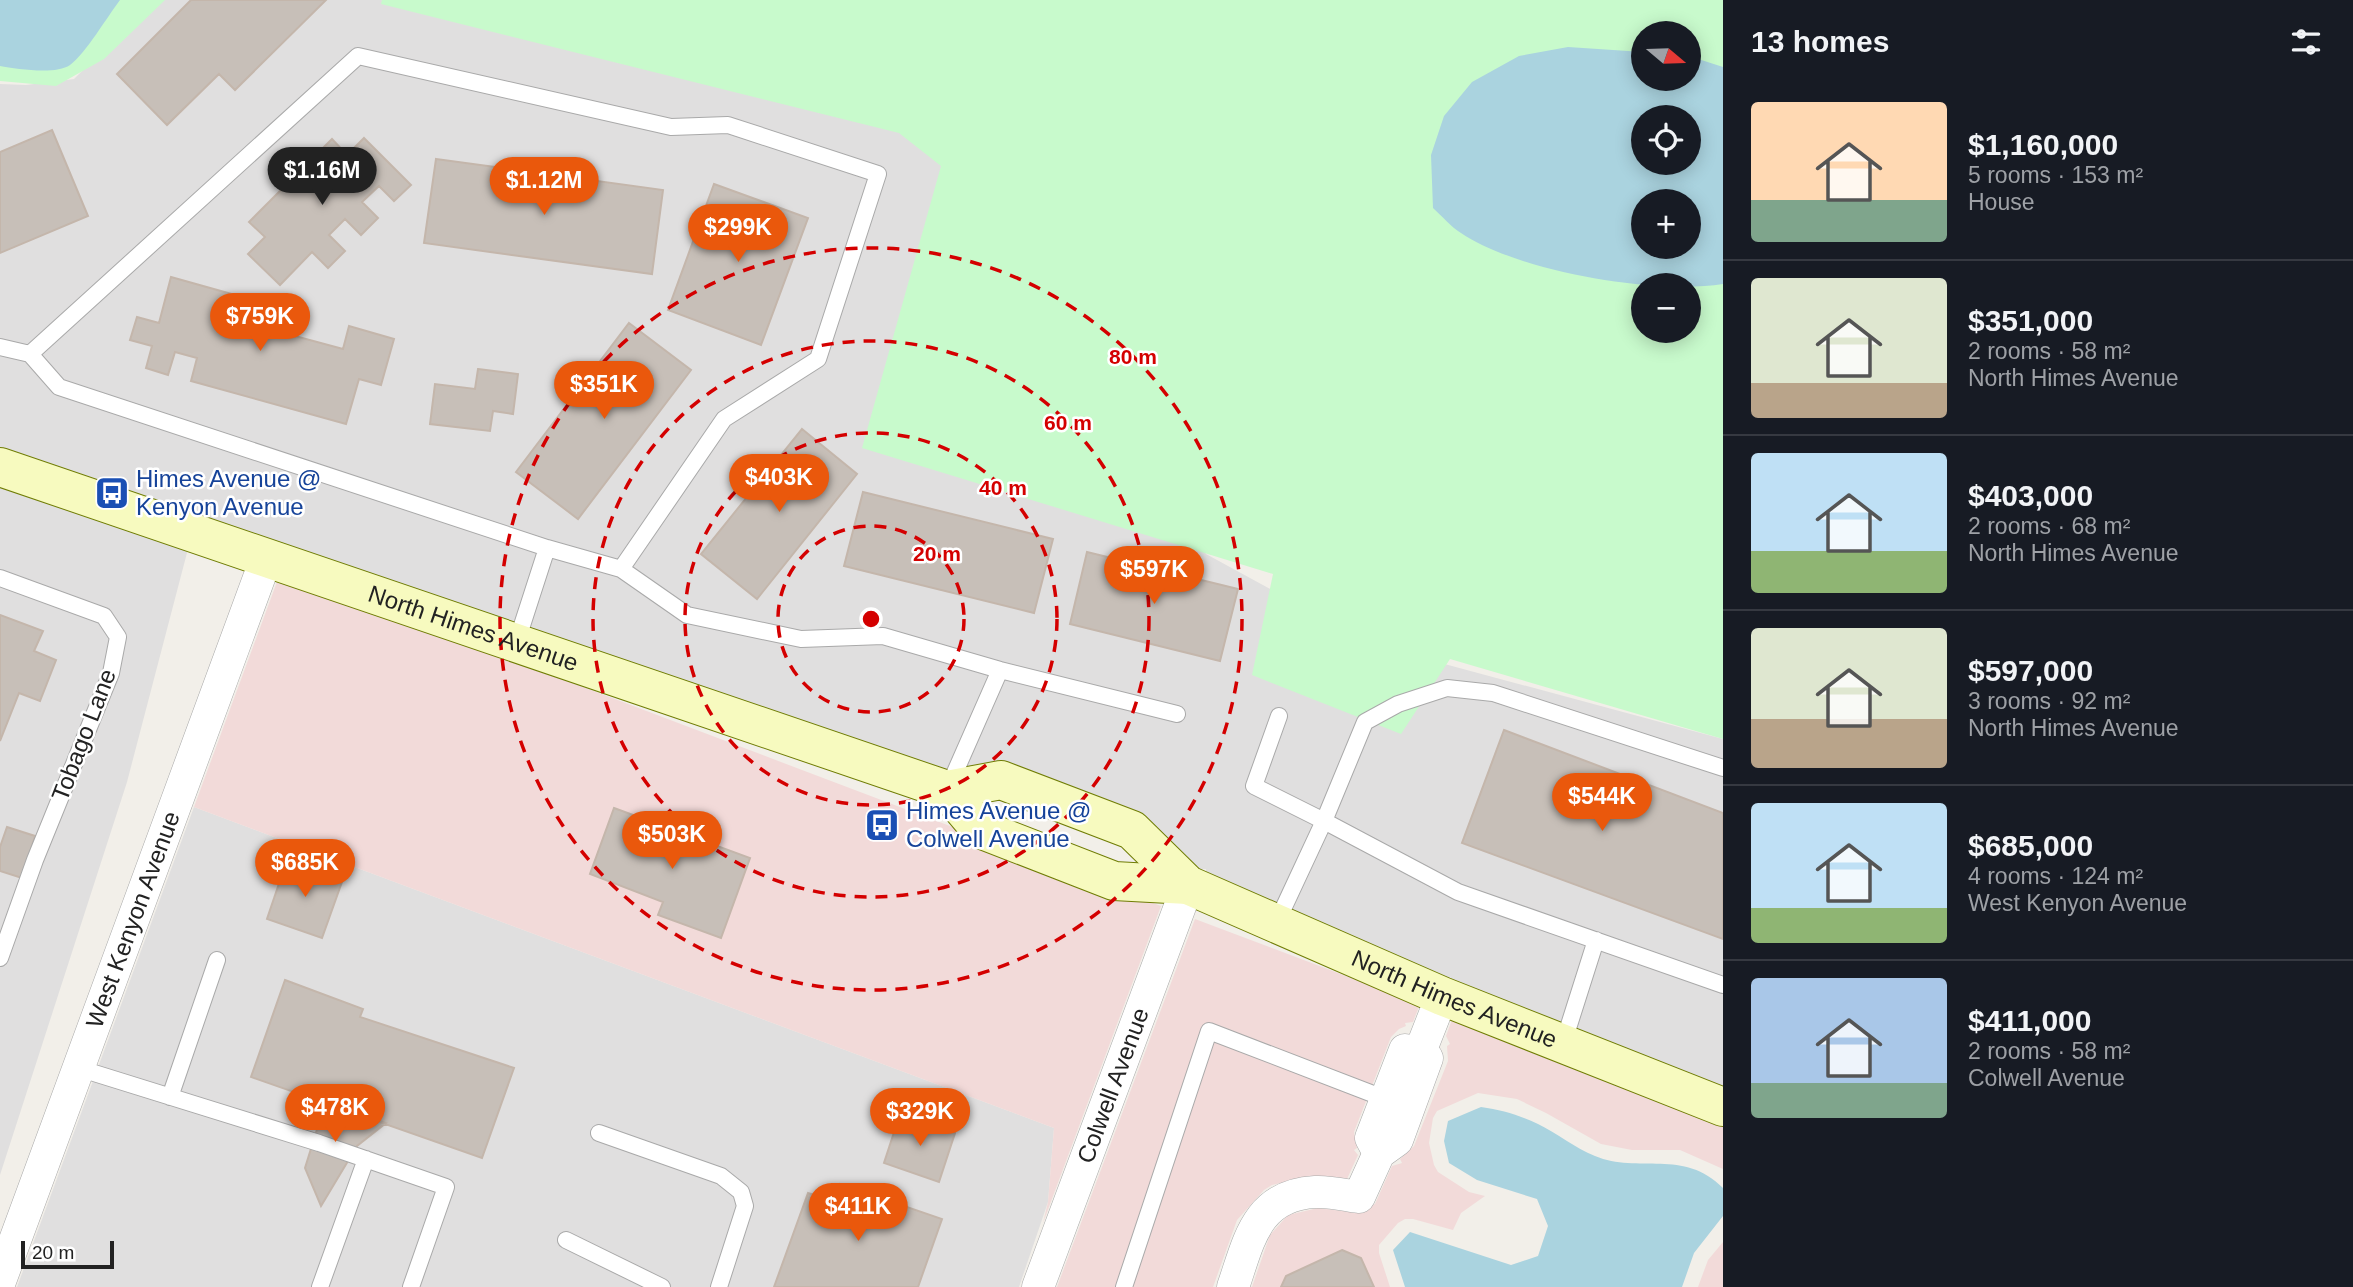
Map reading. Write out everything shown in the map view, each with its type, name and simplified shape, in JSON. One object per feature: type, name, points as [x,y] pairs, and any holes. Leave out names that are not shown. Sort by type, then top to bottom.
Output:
[{"type":"street","name":"North Himes Avenue","points":[[0,467],[947,790],[1001,780],[1043,794],[1132,830],[1188,885],[1442,996],[1723,1107]]},
{"type":"street","name":"West Kenyon Avenue","points":[[0,1281],[267,559]]},
{"type":"street","name":"North Himes Avenue","points":[[947,790],[981,830],[1114,881],[1188,885]]},
{"type":"street","name":"Colwell Avenue","points":[[1038,1287],[1188,885]]},
{"type":"street","points":[[1420,1052],[1442,996]]},
{"type":"street","points":[[1233,1287],[1254,1226],[1278,1201],[1315,1192],[1359,1197],[1379,1153],[1397,1140],[1427,1058],[1420,1052],[1405,1050],[1371,1138],[1379,1153]]},
{"type":"lane","points":[[30,354],[358,57],[671,127],[728,125],[878,174],[818,359],[724,419],[621,569]]},
{"type":"lane","points":[[0,347],[30,354],[59,387],[547,548],[621,569],[687,615],[801,639],[883,636],[1000,670],[1177,713]]},
{"type":"lane","points":[[516,644],[547,548]]},
{"type":"lane","name":"Tobago Lane","points":[[0,578],[104,616],[118,637],[111,673],[35,860],[0,958]]},
{"type":"lane","points":[[947,790],[1000,670]]},
{"type":"lane","points":[[1276,924],[1324,821],[1365,722],[1398,704],[1447,688],[1493,692],[1723,768]]},
{"type":"lane","points":[[1279,716],[1254,786],[1458,892],[1723,985]]},
{"type":"lane","points":[[1563,1045],[1596,940]]},
{"type":"lane","points":[[170,1097],[217,960]]},
{"type":"lane","points":[[1124,1287],[1209,1031],[1386,1099]]},
{"type":"lane","points":[[78,1068],[446,1187],[411,1287]]},
{"type":"lane","points":[[599,1133],[721,1176],[741,1192],[745,1206],[719,1287]]},
{"type":"lane","points":[[320,1287],[366,1159]]},
{"type":"lane","points":[[566,1240],[663,1287]]},
{"type":"shaded area","points":[[141,0],[542,0],[932,122],[1206,554],[1294,602],[1352,639],[1723,739],[1723,1090],[1569,1030],[1206,874],[1206,869],[1196,869],[953,772],[949,768],[943,772],[0,450],[0,84],[26,85],[74,79],[99,54]]},
{"type":"shaded area","points":[[0,484],[188,549],[127,782],[0,1175]]},
{"type":"shaded area","points":[[278,579],[480,648],[1161,906],[1043,1223],[1048,1202],[1054,1128],[194,807]]},
{"type":"shaded area","points":[[194,807],[1054,1128],[1048,1202],[1019,1287],[17,1287]]},
{"type":"shaded area","points":[[1195,919],[1420,1004],[1413,1022],[1405,1023],[1406,1026],[1391,1037],[1354,1132],[1357,1148],[1354,1150],[1358,1155],[1347,1179],[1310,1176],[1272,1185],[1264,1190],[1237,1220],[1213,1287],[1057,1287]]},
{"type":"shaded area","points":[[1453,1017],[1723,1124],[1723,1169],[1680,1150],[1632,1150],[1601,1144],[1517,1099],[1478,1093],[1437,1111],[1433,1118],[1429,1143],[1438,1172],[1469,1192],[1485,1196],[1461,1213],[1453,1230],[1413,1219],[1398,1223],[1379,1245],[1390,1287],[1252,1287],[1270,1235],[1288,1215],[1318,1208],[1358,1213],[1375,1204],[1392,1166],[1402,1163],[1400,1159],[1414,1146],[1448,1061],[1447,1046],[1450,1044],[1446,1036]]},
{"type":"shaded area","points":[[1723,1242],[1723,1287],[1698,1287],[1708,1260]]},
{"type":"green space","points":[[0,0],[165,0],[104,59],[56,86],[0,81]]},
{"type":"green space","points":[[382,0],[1723,0],[1723,739],[1450,659],[1401,734],[1252,675],[1273,574],[862,448],[941,166],[899,133],[381,4]]},
{"type":"water","points":[[0,0],[120,0],[89,44],[70,65],[46,71],[0,66]]},
{"type":"water","points":[[1568,47],[1631,51],[1631,91],[1701,91],[1701,60],[1723,67],[1723,284],[1701,286],[1701,273],[1631,273],[1631,283],[1589,277],[1517,259],[1486,247],[1457,231],[1433,208],[1431,155],[1444,116],[1472,82],[1519,56]]},
{"type":"water","points":[[1481,1107],[1531,1121],[1595,1156],[1611,1161],[1677,1165],[1693,1169],[1708,1176],[1723,1188],[1723,1216],[1694,1253],[1682,1287],[1405,1287],[1393,1250],[1410,1232],[1511,1265],[1538,1256],[1548,1226],[1537,1199],[1477,1180],[1449,1163],[1444,1141],[1448,1121]]},
{"type":"building","points":[[191,0],[326,0],[235,90],[219,74],[167,125],[117,74]]},
{"type":"building","points":[[52,130],[88,216],[0,253],[0,152]]},
{"type":"building","points":[[364,138],[411,185],[394,201],[379,186],[362,202],[378,218],[361,235],[345,219],[329,235],[345,251],[328,268],[312,252],[280,285],[248,254],[265,237],[249,222],[332,139],[347,155]]},
{"type":"building","points":[[436,159],[663,190],[652,274],[424,243]]},
{"type":"building","points":[[714,184],[808,218],[761,345],[668,310]]},
{"type":"building","points":[[171,277],[260,302],[254,325],[343,349],[349,326],[394,339],[381,385],[359,379],[346,424],[191,381],[197,358],[175,352],[168,375],[146,368],[152,346],[130,340],[137,317],[159,323]]},
{"type":"building","points":[[629,323],[691,370],[578,519],[516,472]]},
{"type":"building","points":[[478,369],[518,374],[513,414],[493,411],[490,431],[430,424],[435,384],[475,389]]},
{"type":"building","points":[[802,429],[857,474],[757,599],[701,554]]},
{"type":"building","points":[[863,492],[1053,539],[1034,613],[844,566]]},
{"type":"building","points":[[1087,552],[1238,589],[1220,661],[1070,624]]},
{"type":"building","points":[[0,615],[43,631],[34,651],[56,660],[40,701],[19,693],[0,741]]},
{"type":"building","points":[[1504,730],[1723,813],[1723,939],[1462,843]]},
{"type":"building","points":[[614,808],[750,858],[721,938],[658,915],[663,902],[590,874]]},
{"type":"building","points":[[7,827],[35,836],[22,878],[0,871],[0,847]]},
{"type":"building","points":[[287,860],[343,879],[322,938],[267,919]]},
{"type":"building","points":[[285,980],[363,1009],[360,1017],[514,1068],[482,1158],[251,1077]]},
{"type":"building","points":[[307,1096],[386,1123],[357,1146],[321,1206],[305,1168],[319,1123]]},
{"type":"building","points":[[900,1114],[955,1133],[939,1182],[884,1163]]},
{"type":"building","points":[[840,1184],[942,1219],[918,1287],[774,1287],[808,1193],[834,1201]]},
{"type":"building","points":[[1342,1250],[1361,1258],[1374,1287],[1281,1287],[1286,1276]]},
{"type":"place","name":"Himes Avenue @ Kenyon Avenue","points":[[112,493]]},
{"type":"place","name":"Himes Avenue @ Colwell Avenue","points":[[882,825]]}]
